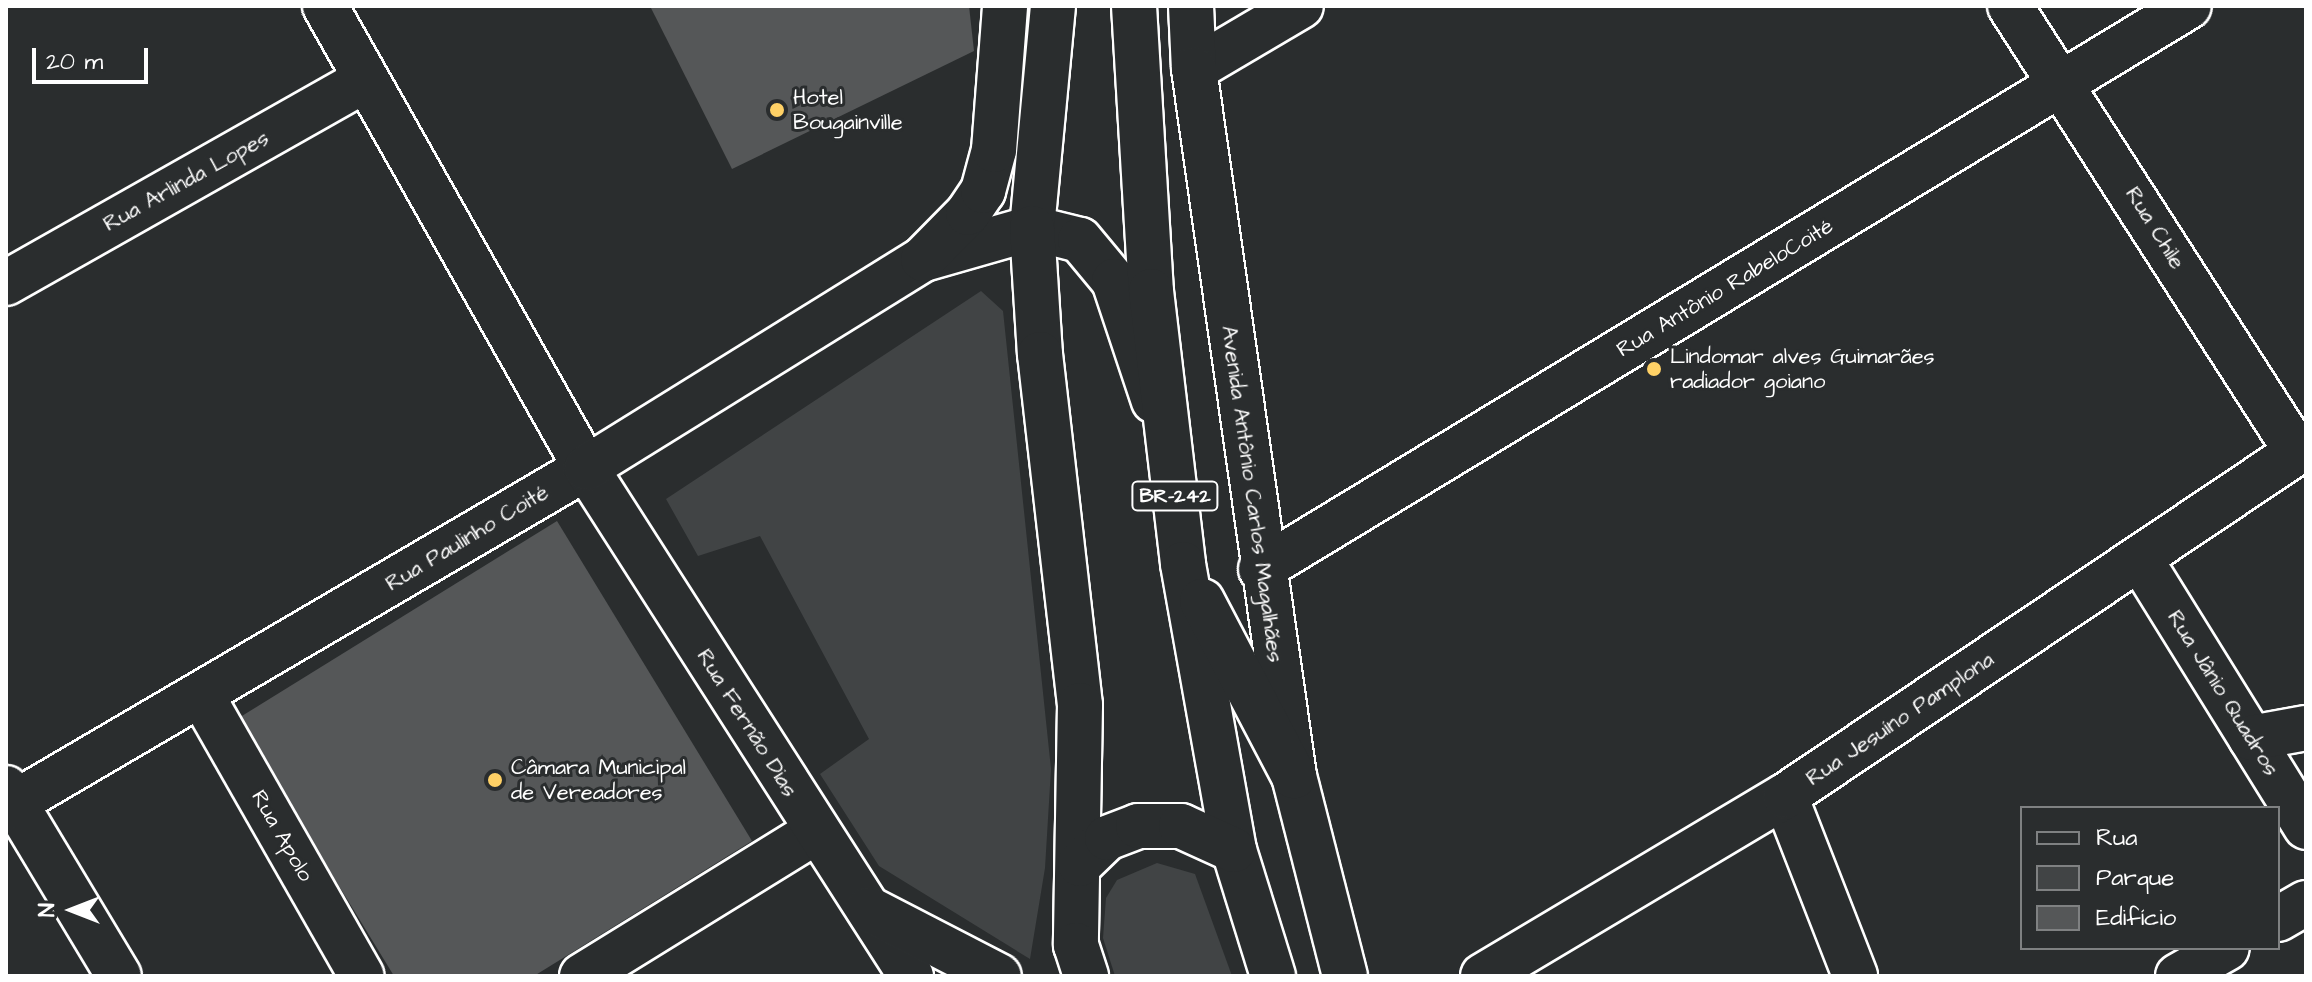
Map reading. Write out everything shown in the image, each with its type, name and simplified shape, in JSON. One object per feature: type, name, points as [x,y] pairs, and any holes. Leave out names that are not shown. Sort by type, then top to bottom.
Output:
[{"type":"main road","name":"Rua Fernão Dias","points":[[325,6],[586,468],[815,832],[911,976]]},
{"type":"main road","points":[[923,259],[983,191],[994,150],[1005,6]]},
{"type":"main road","points":[[1053,6],[1032,228],[1040,354],[1080,705],[1080,864],[1076,945],[1086,976]]},
{"type":"main road","name":"BR-242","points":[[1134,6],[1151,291],[1183,564],[1234,850],[1273,976]]},
{"type":"main road","name":"Avenida Antônio Carlos Magalhães","points":[[1191,6],[1194,69],[1261,569],[1294,776],[1345,976]]},
{"type":"main road","points":[[1194,69],[1301,6]]},
{"type":"main road","name":"Rua Chile","points":[[2010,6],[2301,449]]},
{"type":"main road","name":"Rua Antônio RabeloCoité","points":[[1261,569],[2189,6]]},
{"type":"main road","name":"Rua Arlinda Lopes","points":[[6,283],[365,80]]},
{"type":"main road","points":[[923,259],[1032,228],[1080,240],[1095,251],[1114,281],[1169,445]]},
{"type":"main road","name":"Rua Paulinho Coité","points":[[9,799],[202,696],[586,468],[923,259]]},
{"type":"main road","name":"Rua Jesuíno Pamplona","points":[[1483,976],[1785,796],[2301,449]]},
{"type":"main road","name":"Rua Jânio Quadros","points":[[2140,559],[2306,827]]},
{"type":"main road","points":[[1183,564],[1294,776]]},
{"type":"main road","name":"Rua Apolo","points":[[202,696],[362,976]]},
{"type":"main road","points":[[2251,738],[2306,728]]},
{"type":"main road","points":[[1785,796],[1855,976]]},
{"type":"main road","points":[[9,799],[119,976]]},
{"type":"main road","points":[[1080,864],[1107,838],[1138,826],[1181,826],[1234,850]]},
{"type":"main road","points":[[582,976],[815,832]]},
{"type":"main road","points":[[2280,918],[2306,903]]},
{"type":"main road","points":[[869,909],[999,976]]},
{"type":"main road","points":[[2178,976],[2224,950]]},
{"type":"green space","points":[[981,291],[1003,311],[1051,769],[1045,868],[1030,959],[879,866],[820,774],[869,739],[760,536],[698,556],[666,499]]},
{"type":"green space","points":[[1157,863],[1195,874],[1232,976],[1115,976],[1103,938],[1106,898],[1117,880]]},
{"type":"building","name":"Hotel Bougainville","points":[[650,6],[969,6],[974,51],[732,169]]},
{"type":"building","name":"Câmara Municipal de Vereadores","points":[[557,521],[752,841],[534,976],[394,976],[237,719]]},
{"type":"place","name":"Hotel Bougainville","points":[[777,110]]},
{"type":"place","name":"Lindomar alves Guimarães radiador goiano","points":[[1654,369]]},
{"type":"place","name":"Câmara Municipal de Vereadores","points":[[495,780]]}]
